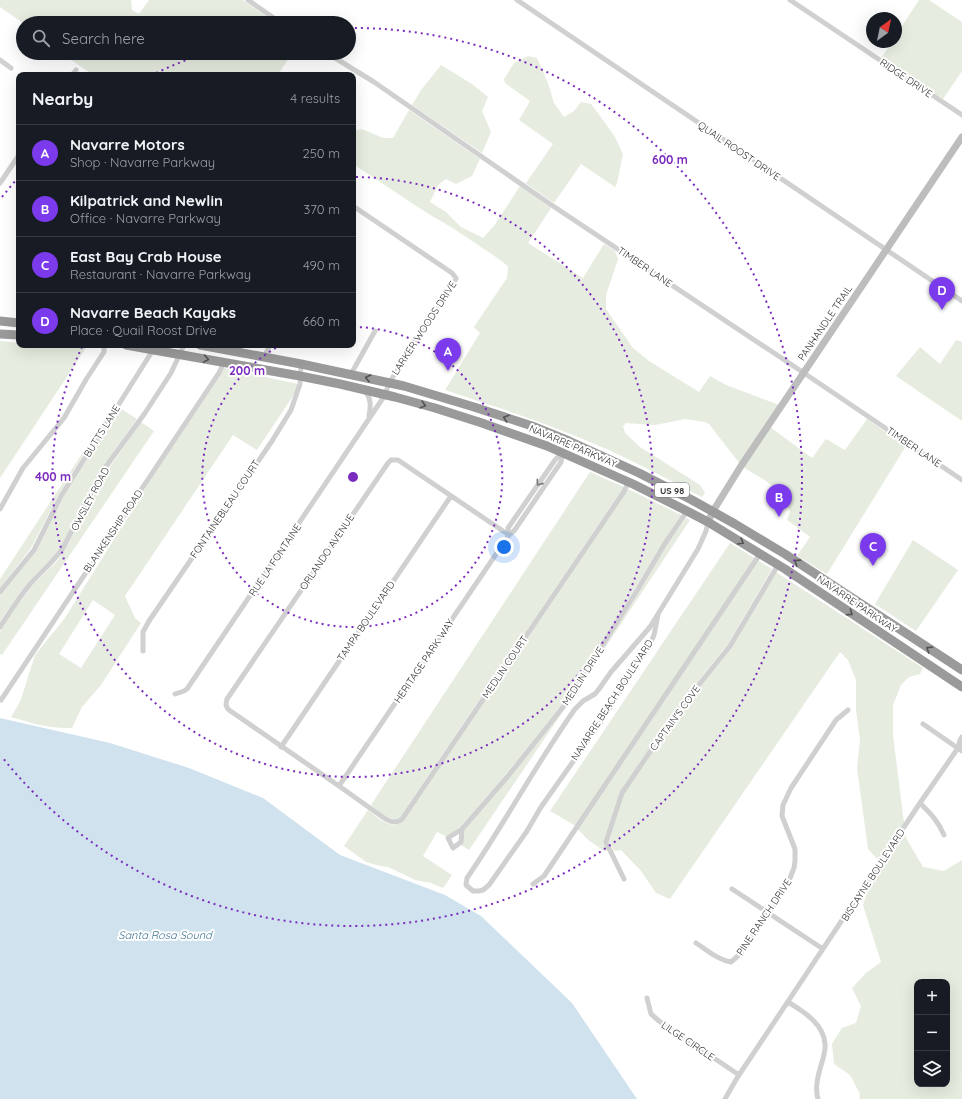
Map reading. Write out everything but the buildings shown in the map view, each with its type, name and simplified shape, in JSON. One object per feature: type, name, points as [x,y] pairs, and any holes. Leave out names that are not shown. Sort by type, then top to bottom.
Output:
[{"type":"highway","points":[[0,322],[16,323]]},
{"type":"highway","points":[[0,334],[16,335]]},
{"type":"highway","name":"NAVARRE PARKWAY","points":[[142,348],[300,376],[365,390],[435,408],[527,438],[563,452],[629,482],[708,522],[778,565],[962,687]]},
{"type":"highway","name":"NAVARRE PARKWAY","points":[[216,348],[302,364],[404,386],[532,426],[586,448],[673,490],[735,524],[785,554],[962,670]]},
{"type":"highway","points":[[532,426],[548,436],[560,447],[563,452],[576,449],[652,483],[673,490]]},
{"type":"street","points":[[248,0],[271,16]]},
{"type":"street","name":"QUAIL ROOST DRIVE","points":[[517,0],[962,301]]},
{"type":"street","name":"RIDGE DRIVE","points":[[790,0],[962,115]]},
{"type":"street","points":[[0,60],[11,68]]},
{"type":"street","name":"TIMBER LANE","points":[[338,60],[374,82],[556,208],[962,480]]},
{"type":"street","name":"PANHANDLE TRAIL","points":[[708,522],[712,511],[741,466],[962,136]]},
{"type":"street","points":[[0,183],[16,159]]},
{"type":"street","name":"LARKER WOODS DRIVE","points":[[356,208],[452,273],[456,278],[451,288],[389,382]]},
{"type":"street","points":[[351,374],[375,331]]},
{"type":"street","points":[[0,509],[23,468],[64,418],[104,352],[104,348]]},
{"type":"street","name":"OWSLEY ROAD","points":[[0,627],[23,593],[55,559],[63,548],[102,472],[145,413],[171,373],[183,348]]},
{"type":"street","points":[[264,357],[268,348]]},
{"type":"street","name":"BUTTS LANE","points":[[0,592],[34,550],[61,496],[153,350]]},
{"type":"street","name":"BLANKENSHIP ROAD","points":[[1,700],[219,373],[224,362]]},
{"type":"street","name":"FONTAINEBLEAU COURT","points":[[143,651],[142,638],[146,627],[291,410],[300,384],[302,364]]},
{"type":"street","name":"RUE LA FONTAINE","points":[[175,694],[187,689],[385,395],[389,382]]},
{"type":"street","points":[[365,390],[370,399],[371,409],[369,419]]},
{"type":"street","name":"HERITAGE PARK WAY","points":[[339,786],[509,535],[561,462],[563,452]]},
{"type":"street","name":"ORLANDO AVENUE","points":[[281,746],[226,708],[226,704],[388,462],[391,460],[398,460],[509,535]]},
{"type":"street","name":"MEDLIN COURT","points":[[339,786],[388,821],[395,822],[402,819],[619,500],[629,482]]},
{"type":"street","name":"TAMPA BOULEVARD","points":[[281,746],[451,496]]},
{"type":"street","name":"MEDLIN DRIVE","points":[[462,828],[508,776],[564,706],[664,545],[687,511]]},
{"type":"street","points":[[658,615],[698,549],[706,531],[708,522]]},
{"type":"street","points":[[533,884],[544,876],[760,554]]},
{"type":"street","name":"CAPTAIN'S COVE","points":[[624,879],[606,842],[622,793],[677,712],[730,646],[778,565]]},
{"type":"street","name":"NAVARRE BEACH BOULEVARD","points":[[658,615],[654,635],[649,646],[597,727],[541,807],[527,831],[489,885],[483,890],[479,891],[473,891],[470,889],[466,885],[467,878],[570,717],[580,704],[599,689],[642,637],[658,615]]},
{"type":"street","name":"PINE RANCH DRIVE","points":[[696,943],[718,958],[732,962],[739,955],[768,913],[790,878],[794,868],[795,849],[782,816],[785,799],[836,720],[848,710]]},
{"type":"street","points":[[923,724],[961,748]]},
{"type":"street","name":"BISCAYNE BOULEVARD","points":[[726,1099],[739,1075],[920,803],[961,748],[960,740],[962,737]]},
{"type":"street","points":[[281,746],[339,786]]},
{"type":"street","points":[[920,803],[939,823],[944,835]]},
{"type":"street","points":[[732,888],[823,949]]},
{"type":"street","name":"LILGE CIRCLE","points":[[647,998],[652,1014],[658,1021],[739,1075]]},
{"type":"street","points":[[788,1002],[815,1022],[821,1028],[824,1036],[825,1050],[816,1089],[818,1099]]},
{"type":"shaded area","points":[[0,0],[131,0],[132,10],[139,14],[149,0],[243,0],[266,16],[16,16],[16,18],[0,7]]},
{"type":"shaded area","points":[[919,0],[929,0],[962,22],[962,71],[943,99],[881,58],[888,48],[902,48],[902,26]]},
{"type":"shaded area","points":[[528,56],[537,58],[548,83],[554,103],[564,117],[574,111],[581,102],[591,104],[615,137],[623,154],[615,187],[581,164],[554,203],[524,182],[526,183],[553,144],[519,120],[530,101],[505,83],[504,79],[514,63]]},
{"type":"shaded area","points":[[71,60],[288,60],[280,72],[89,72]]},
{"type":"shaded area","points":[[441,65],[472,84],[488,97],[482,111],[491,132],[482,153],[412,105],[421,90]]},
{"type":"shaded area","points":[[409,110],[480,159],[472,176],[456,184],[446,179],[438,185],[430,202],[446,212],[461,227],[483,238],[494,226],[520,186],[551,208],[528,243],[583,278],[604,244],[615,251],[618,259],[606,295],[606,309],[633,348],[649,361],[699,392],[710,376],[726,385],[779,405],[740,464],[709,424],[705,422],[685,419],[655,425],[626,423],[623,426],[625,433],[640,447],[700,485],[705,493],[702,497],[606,449],[525,417],[445,390],[480,333],[474,327],[507,278],[508,266],[451,227],[356,166],[356,130],[362,129],[383,138],[393,138]]},
{"type":"shaded area","points":[[956,340],[962,342],[962,421],[896,376],[920,347],[940,364]]},
{"type":"shaded area","points":[[0,341],[16,343],[16,348],[86,348],[0,478]]},
{"type":"shaded area","points":[[224,368],[298,384],[295,393],[257,450],[233,435],[125,596],[135,618],[141,623],[101,685],[82,707],[72,728],[49,727],[11,717],[20,702],[35,655],[65,618],[152,478],[221,375]],"holes":[[[93,600],[115,615],[81,668],[59,654]]]},
{"type":"shaded area","points":[[114,405],[59,494],[31,548],[0,588],[0,579]]},
{"type":"shaded area","points":[[120,408],[137,419],[100,471],[61,547],[29,581],[0,622],[0,596],[36,551],[63,497]]},
{"type":"shaded area","points":[[867,419],[906,446],[827,574],[797,556],[810,537],[787,520],[790,512],[783,494],[766,481],[743,467],[770,427],[812,458],[826,439],[845,450]]},
{"type":"shaded area","points":[[141,422],[154,431],[2,655],[0,654],[0,632],[33,585],[57,561],[65,550],[105,474]]},
{"type":"shaded area","points":[[590,472],[624,487],[400,817],[392,819],[385,816],[371,805]]},
{"type":"shaded area","points":[[628,489],[681,515],[562,705],[506,774],[461,826],[447,837],[437,832],[423,856],[452,875],[443,888],[431,883],[415,880],[388,867],[366,862],[344,846],[368,810],[381,820],[390,824],[394,825],[404,820]]},
{"type":"shaded area","points":[[686,518],[690,520],[569,702],[666,546]]},
{"type":"shaded area","points":[[913,540],[958,570],[916,631],[875,604]]},
{"type":"shaded area","points":[[730,543],[772,569],[728,644],[675,710],[620,792],[604,841],[608,851],[604,851],[587,839],[574,825],[550,811]]},
{"type":"shaded area","points":[[776,572],[923,668],[920,674],[909,677],[901,685],[893,705],[893,735],[904,823],[879,861],[868,849],[857,768],[860,740],[856,710],[856,680],[848,660],[840,652],[670,899],[656,893],[641,871],[621,850],[614,851],[609,841],[624,794],[679,713],[732,647]]},
{"type":"shaded area","points":[[564,710],[469,850],[461,845],[464,830]]},
{"type":"shaded area","points":[[905,831],[906,838],[923,867],[944,871],[962,860],[962,1099],[859,1099],[860,1094],[850,1075],[834,1064],[832,1044],[842,1028],[856,1023],[861,1006],[852,988],[866,973],[881,962],[863,905],[870,884]]},
{"type":"water","name":"Santa Rosa Sound","points":[[0,718],[110,743],[189,768],[263,798],[340,855],[445,895],[481,916],[572,1003],[637,1099],[0,1099]]},
{"type":"place","name":"Navarre Beach Kayaks","points":[[942,310]]},
{"type":"place","name":"Navarre Motors","points":[[448,371]]},
{"type":"place","name":"Kilpatrick and Newlin","points":[[779,517]]},
{"type":"place","name":"East Bay Crab House","points":[[873,566]]}]
